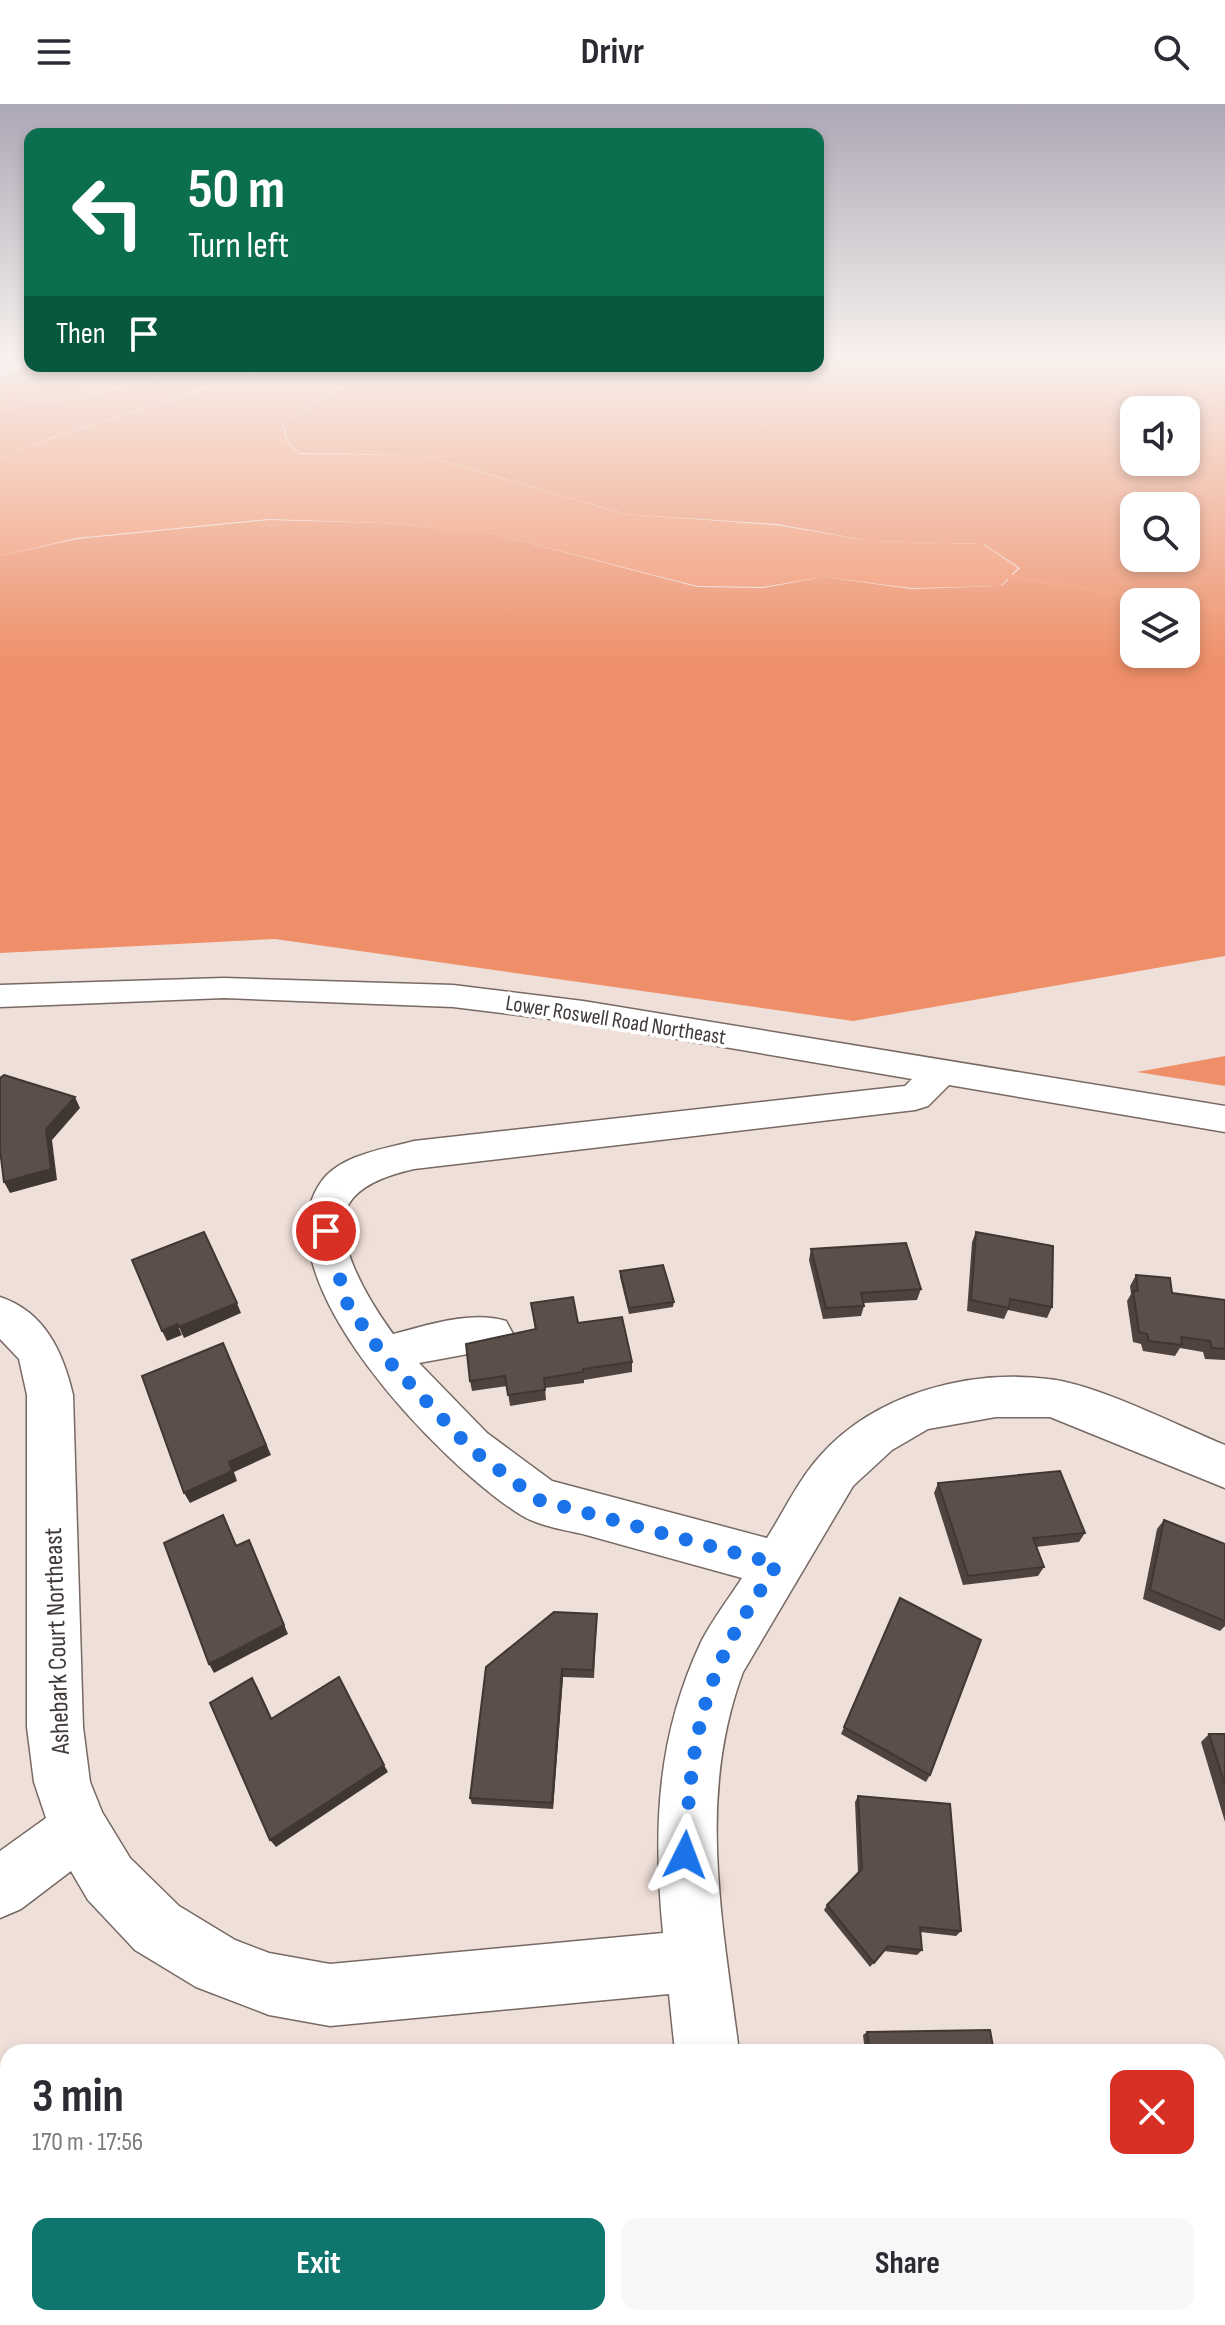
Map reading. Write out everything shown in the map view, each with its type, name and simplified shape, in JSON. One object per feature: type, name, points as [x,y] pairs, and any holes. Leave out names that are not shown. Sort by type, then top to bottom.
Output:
[{"type":"street","name":"Lower Roswell Road Northeast","points":[[0,996],[224,988],[440,995],[583,1012],[1225,1119]]},
{"type":"street","points":[[777,1564],[539,1500],[470,1448],[383,1355],[347,1303],[326,1231],[327,1206],[336,1190],[353,1177],[404,1158],[460,1148],[915,1097],[941,1072]]},
{"type":"street","name":"Ashebark Court Northeast","points":[[0,1314],[26,1334],[42,1355],[50,1395],[55,1727],[62,1782],[79,1829],[109,1879],[157,1928],[218,1965],[269,1984],[330,1995],[696,1961]]},
{"type":"street","points":[[383,1355],[434,1341],[491,1334]]},
{"type":"street","points":[[706,2044],[685,1855],[689,1782],[704,1704],[722,1657],[836,1471],[876,1436],[914,1414],[946,1404],[996,1398],[1050,1398],[1102,1415],[1225,1467]]},
{"type":"street","points":[[0,1888],[79,1829]]},
{"type":"shaded area","points":[[0,461],[442,461],[625,514],[776,525],[871,541],[983,544],[1018,568],[1001,586],[911,588],[824,577],[762,587],[697,586],[494,534],[384,523],[269,519],[77,538],[0,556]]},
{"type":"shaded area","points":[[443,461],[1120,461],[1120,476],[1200,476],[1200,461],[1225,461],[1225,956],[853,1021],[275,939],[0,953],[0,556],[77,539],[269,520],[383,523],[495,534],[697,587],[763,588],[824,577],[911,589],[1002,586],[1020,568],[984,544],[871,541],[777,524],[626,514]]},
{"type":"shaded area","points":[[1225,1056],[1225,1086],[1137,1072]]},
{"type":"building","points":[[4,1075],[75,1097],[46,1129],[51,1169],[4,1182],[0,1150],[0,1078]]},
{"type":"building","points":[[204,1232],[237,1303],[162,1331],[132,1260]]},
{"type":"building","points":[[976,1232],[1053,1246],[1052,1307],[1010,1299],[1009,1308],[971,1300]]},
{"type":"building","points":[[906,1243],[921,1289],[861,1293],[864,1306],[826,1308],[811,1249]]},
{"type":"building","points":[[663,1265],[674,1302],[629,1308],[620,1271]]},
{"type":"building","points":[[1136,1275],[1170,1278],[1172,1293],[1225,1300],[1225,1349],[1212,1348],[1210,1341],[1181,1337],[1182,1345],[1149,1341],[1147,1334],[1139,1332],[1133,1291],[1138,1291]]},
{"type":"building","points":[[573,1297],[578,1323],[622,1317],[632,1362],[544,1378],[545,1390],[508,1395],[505,1376],[470,1381],[466,1344],[536,1329],[531,1303]]},
{"type":"building","points":[[223,1343],[266,1445],[229,1462],[232,1471],[184,1493],[142,1376]]},
{"type":"building","points":[[1060,1471],[1085,1533],[1033,1538],[1044,1567],[968,1576],[938,1483]]},
{"type":"building","points":[[223,1515],[236,1546],[249,1540],[284,1625],[209,1664],[164,1543]]},
{"type":"building","points":[[1164,1520],[1225,1544],[1225,1621],[1150,1590]]},
{"type":"building","points":[[900,1598],[981,1640],[930,1775],[844,1727]]},
{"type":"building","points":[[554,1612],[597,1614],[593,1670],[562,1669],[552,1803],[470,1798],[486,1667]]},
{"type":"building","points":[[339,1677],[384,1765],[270,1840],[210,1703],[252,1678],[271,1719]]},
{"type":"building","points":[[1209,1734],[1225,1734],[1225,1785]]},
{"type":"building","points":[[858,1796],[950,1804],[961,1931],[920,1927],[922,1950],[888,1946],[874,1963],[827,1905],[862,1869]]},
{"type":"building","points":[[990,2030],[993,2044],[869,2044],[867,2032]]},
{"type":"waterway","points":[[1009,577],[1120,594]]},
{"type":"waterway","points":[[1200,606],[1225,610]]},
{"type":"route","points":[[326,1231],[347,1303],[383,1355],[470,1448],[539,1500],[777,1564],[722,1657],[704,1704],[689,1782],[685,1855]]}]
